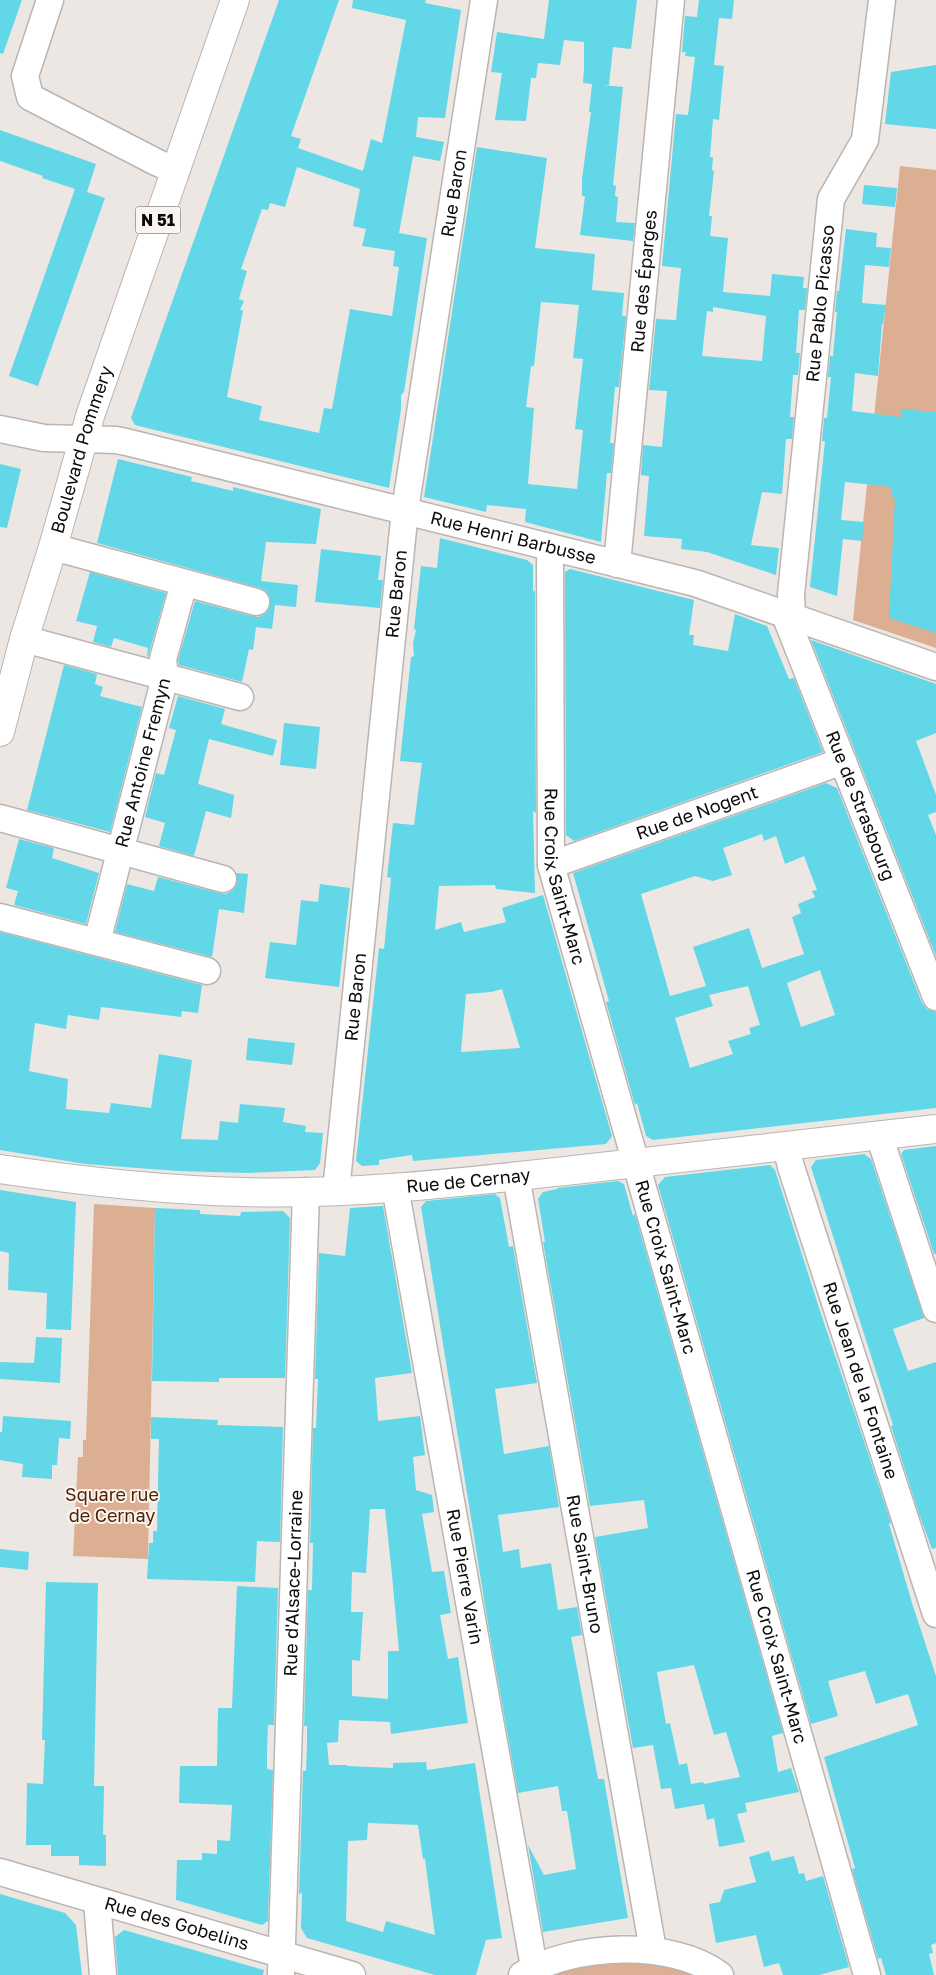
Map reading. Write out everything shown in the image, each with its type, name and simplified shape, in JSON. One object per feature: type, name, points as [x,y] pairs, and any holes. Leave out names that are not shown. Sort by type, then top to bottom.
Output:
[{"type":"main road","name":"Boulevard Pommery","points":[[0,732],[24,639],[53,548],[82,439],[235,0]]},
{"type":"main road","name":"Rue de Cernay","points":[[0,1169],[85,1182],[178,1189],[246,1192],[336,1191],[516,1176],[936,1129]]},
{"type":"street","points":[[50,0],[25,76],[30,97],[176,171]]},
{"type":"street","name":"Rue Baron","points":[[336,1191],[405,510],[484,0]]},
{"type":"street","name":"Rue des Éparges","points":[[617,564],[671,0]]},
{"type":"street","name":"Rue Pablo Picasso","points":[[788,616],[831,199],[865,140],[882,0]]},
{"type":"street","name":"Rue Henri Barbusse","points":[[0,429],[44,438],[116,440],[695,583],[936,667]]},
{"type":"street","points":[[53,548],[256,602]]},
{"type":"street","name":"Rue Croix Saint-Marc","points":[[550,548],[551,865],[867,1975]]},
{"type":"street","name":"Rue Antoine Fremyn","points":[[97,942],[165,677],[163,659],[184,583]]},
{"type":"street","name":"Rue de Strasbourg","points":[[788,616],[936,997]]},
{"type":"street","points":[[24,639],[240,697]]},
{"type":"street","name":"Rue de Nogent","points":[[551,865],[843,761]]},
{"type":"street","points":[[0,818],[223,879]]},
{"type":"street","points":[[0,917],[206,971]]},
{"type":"street","points":[[879,1136],[936,1309]]},
{"type":"street","name":"Rue Jean de la Fontaine","points":[[786,1146],[936,1614]]},
{"type":"street","name":"Rue Saint-Bruno","points":[[516,1176],[654,1950]]},
{"type":"street","name":"Rue Pierre Varin","points":[[395,1187],[528,1971]]},
{"type":"street","name":"Rue d'Alsace-Lorraine","points":[[282,1965],[306,1191]]},
{"type":"street","name":"Rue des Gobelins","points":[[0,1872],[97,1901],[282,1965],[352,1975]]},
{"type":"street","points":[[97,1901],[102,1975]]},
{"type":"street","points":[[528,1971],[594,1951],[654,1950],[708,1966],[720,1975]]},
{"type":"green space","points":[[900,166],[936,170],[936,648],[853,620]]},
{"type":"green space","name":"Square rue de Cernay","points":[[94,1204],[155,1208],[148,1559],[73,1556],[78,1457],[83,1457],[83,1440],[86,1440]]},
{"type":"green space","points":[[648,1956],[706,1975],[535,1975],[538,1973]]},
{"type":"building","points":[[0,0],[22,0],[3,54],[0,53]]},
{"type":"building","points":[[279,0],[339,0],[291,136],[301,139],[298,148],[363,171],[371,139],[382,143],[406,20],[352,8],[353,0],[426,0],[425,3],[461,10],[445,118],[418,117],[416,137],[444,142],[440,161],[413,156],[399,233],[427,238],[404,392],[401,395],[401,409],[389,488],[135,425],[131,418]],"holes":[[[297,167],[360,189],[353,226],[366,229],[362,246],[395,251],[393,266],[399,267],[392,316],[350,309],[332,409],[324,408],[319,433],[259,420],[262,406],[227,397],[243,310],[240,310],[244,301],[239,299],[247,271],[241,269],[262,209],[268,210],[270,203],[285,207]]]},
{"type":"building","points":[[549,0],[637,0],[631,49],[613,47],[609,85],[603,85],[623,87],[613,185],[616,186],[615,196],[618,197],[616,222],[635,223],[633,241],[580,235],[585,196],[582,196],[582,179],[591,112],[589,112],[592,84],[583,83],[584,42],[564,40],[560,65],[538,63],[536,78],[531,78],[526,121],[495,120],[502,73],[491,72],[497,32],[544,39]]},
{"type":"building","points":[[699,0],[734,0],[732,19],[719,18],[714,65],[724,66],[719,120],[713,119],[710,157],[713,157],[712,170],[714,171],[709,216],[712,216],[710,236],[728,238],[723,292],[770,296],[772,274],[804,277],[803,288],[807,288],[805,310],[799,310],[796,353],[800,353],[798,375],[793,375],[790,417],[794,417],[792,439],[786,439],[782,494],[762,492],[751,545],[779,548],[776,575],[707,552],[681,549],[682,539],[644,536],[649,476],[641,475],[643,445],[662,447],[667,391],[649,390],[656,319],[676,320],[681,268],[662,266],[676,114],[688,115],[695,57],[685,56],[686,52],[682,52],[685,16],[697,17]],"holes":[[[713,307],[766,316],[762,361],[702,356],[707,311],[713,312]]]},
{"type":"building","points":[[936,65],[936,129],[885,124],[891,72]]},
{"type":"building","points":[[0,130],[96,164],[87,192],[105,198],[38,386],[9,376],[75,189],[0,161]]},
{"type":"building","points":[[477,147],[547,158],[535,248],[595,254],[592,290],[624,293],[622,316],[626,316],[619,387],[615,387],[610,443],[614,443],[611,473],[607,473],[601,542],[525,522],[526,509],[487,505],[486,512],[424,497]],"holes":[[[541,302],[579,305],[573,358],[583,359],[575,429],[583,430],[577,489],[528,484],[534,408],[526,407],[531,366],[534,366]]]},
{"type":"building","points":[[864,185],[897,188],[895,207],[862,204]]},
{"type":"building","points":[[846,229],[877,233],[876,247],[891,248],[889,267],[865,265],[862,303],[886,305],[882,324],[878,376],[855,373],[852,411],[901,417],[901,409],[936,412],[936,633],[889,618],[895,497],[891,497],[892,487],[845,482],[841,520],[864,522],[862,541],[843,539],[837,596],[810,587],[825,441],[822,441],[824,418],[827,418],[831,377],[828,377],[830,356],[833,356],[837,291],[839,291]]},
{"type":"building","points":[[118,459],[192,477],[191,481],[233,491],[233,487],[321,509],[316,544],[266,542],[261,581],[298,585],[296,607],[275,605],[272,629],[256,627],[253,650],[249,649],[242,682],[179,665],[178,660],[195,601],[259,617],[266,613],[270,606],[270,598],[266,591],[260,588],[97,543]]},
{"type":"building","points":[[0,464],[21,469],[7,528],[0,527]]},
{"type":"building","points":[[440,538],[527,560],[533,565],[533,592],[535,590],[536,813],[533,811],[535,893],[496,889],[495,885],[439,886],[435,930],[461,922],[464,932],[506,922],[502,908],[543,895],[612,1136],[606,1144],[413,1161],[412,1155],[379,1160],[379,1165],[362,1166],[356,1161],[379,948],[384,949],[391,878],[387,877],[393,823],[414,825],[422,763],[400,761],[411,657],[414,656],[413,643],[416,630],[414,629],[421,566],[437,568]],"holes":[[[502,989],[520,1048],[461,1052],[466,994]]]},
{"type":"building","points":[[321,549],[381,556],[378,580],[383,580],[380,608],[315,602]]},
{"type":"building","points":[[570,569],[694,600],[689,635],[694,635],[693,645],[728,651],[735,614],[767,626],[789,679],[794,678],[823,752],[574,841],[566,835],[565,572]]},
{"type":"building","points":[[90,572],[166,593],[148,657],[148,648],[114,638],[111,647],[93,642],[97,626],[76,621]]},
{"type":"building","points":[[811,640],[936,684],[936,733],[916,741],[936,795],[936,812],[928,815],[936,835],[936,956]]},
{"type":"building","points":[[64,665],[97,674],[95,684],[103,687],[100,696],[142,707],[110,832],[27,810]]},
{"type":"building","points":[[178,696],[225,709],[221,724],[277,740],[273,756],[209,739],[198,784],[234,795],[233,804],[231,818],[206,811],[194,856],[159,846],[165,823],[145,817],[156,773],[164,775],[176,730],[169,728]]},
{"type":"building","points":[[284,723],[320,727],[316,769],[280,765]]},
{"type":"building","points":[[826,783],[837,788],[922,1003],[927,1009],[936,1012],[936,1108],[653,1140],[646,1136],[637,1103],[635,1105],[606,1002],[609,1001],[573,873]],"holes":[[[762,834],[764,841],[776,836],[785,864],[804,856],[817,890],[812,891],[815,897],[798,904],[801,913],[792,917],[804,954],[762,968],[749,928],[693,947],[706,986],[670,996],[641,894],[695,876],[713,881],[732,875],[723,848]],[[820,970],[835,1015],[801,1027],[787,983]],[[748,986],[760,1025],[749,1028],[751,1034],[728,1041],[733,1054],[690,1068],[675,1018],[713,1006],[709,995]]]},
{"type":"building","points":[[19,839],[54,848],[52,858],[99,873],[86,924],[14,905],[18,891],[6,888]]},
{"type":"building","points":[[236,873],[248,874],[244,913],[219,909],[212,957],[115,932],[127,884],[154,891],[158,877],[226,894],[233,890],[237,883]]},
{"type":"building","points":[[320,884],[350,888],[339,987],[265,978],[270,942],[296,945],[301,900],[318,902]]},
{"type":"building","points":[[0,932],[202,985],[198,1013],[182,1011],[181,1017],[101,1007],[99,1020],[68,1015],[66,1029],[35,1023],[29,1071],[68,1079],[66,1109],[109,1113],[111,1103],[151,1108],[159,1054],[192,1060],[181,1139],[218,1140],[220,1121],[238,1123],[240,1104],[285,1108],[283,1122],[306,1126],[305,1132],[323,1133],[320,1163],[315,1170],[247,1173],[177,1171],[85,1164],[0,1150]]},
{"type":"building","points":[[248,1038],[295,1043],[292,1065],[246,1060]]},
{"type":"building","points":[[936,1146],[936,1254],[934,1254],[901,1154],[904,1150]]},
{"type":"building","points":[[864,1154],[871,1159],[924,1318],[893,1329],[908,1371],[936,1362],[936,1548],[932,1549],[891,1426],[893,1425],[811,1167],[816,1160]]},
{"type":"building","points":[[770,1165],[775,1170],[891,1523],[889,1524],[912,1603],[936,1676],[936,1943],[931,1945],[933,1953],[929,1954],[934,1975],[886,1975],[881,1958],[878,1959],[852,1869],[855,1868],[824,1757],[918,1725],[908,1694],[876,1704],[865,1671],[828,1681],[838,1716],[811,1724],[658,1185],[665,1177]]},
{"type":"building","points":[[618,1181],[624,1184],[633,1216],[635,1214],[783,1733],[772,1736],[778,1772],[791,1768],[799,1792],[745,1803],[747,1812],[737,1814],[745,1842],[719,1847],[714,1818],[707,1820],[704,1804],[675,1809],[671,1788],[661,1789],[653,1745],[633,1748],[595,1537],[648,1528],[644,1500],[590,1506],[543,1242],[545,1242],[538,1199],[543,1192],[557,1188]],"holes":[[[694,1665],[714,1735],[726,1732],[740,1777],[704,1784],[703,1782],[691,1784],[687,1763],[679,1765],[670,1723],[666,1724],[657,1672]]]},
{"type":"building","points":[[0,1190],[76,1202],[71,1330],[46,1329],[47,1293],[8,1290],[9,1253],[0,1251]]},
{"type":"building","points":[[495,1194],[500,1198],[509,1247],[513,1246],[537,1383],[495,1389],[504,1454],[549,1446],[559,1507],[498,1515],[503,1552],[519,1549],[521,1568],[551,1563],[558,1610],[577,1607],[582,1635],[571,1637],[598,1779],[604,1779],[628,1918],[543,1932],[528,1845],[544,1875],[576,1869],[567,1811],[562,1811],[558,1786],[518,1793],[489,1630],[421,1207],[426,1201]]},
{"type":"building","points":[[383,1206],[412,1373],[375,1378],[378,1421],[420,1416],[425,1455],[413,1457],[416,1490],[432,1495],[434,1512],[422,1514],[432,1572],[444,1571],[451,1613],[440,1615],[448,1659],[458,1657],[468,1723],[391,1734],[390,1722],[339,1720],[338,1742],[327,1743],[329,1765],[393,1768],[393,1763],[426,1762],[427,1770],[475,1763],[502,1938],[486,1940],[476,1975],[435,1975],[307,1938],[301,1928],[302,1892],[299,1895],[303,1771],[306,1771],[307,1745],[307,1726],[304,1726],[308,1590],[312,1590],[313,1543],[310,1543],[313,1428],[316,1428],[318,1379],[315,1379],[319,1253],[345,1256],[350,1208]],"holes":[[[370,1509],[385,1509],[392,1575],[399,1651],[388,1651],[388,1699],[352,1696],[352,1660],[360,1661],[363,1612],[351,1612],[352,1572],[366,1573]],[[368,1823],[418,1825],[423,1859],[425,1859],[435,1935],[386,1921],[383,1932],[346,1921],[348,1841],[367,1840]]]},
{"type":"building","points":[[155,1208],[200,1210],[200,1214],[240,1216],[241,1212],[283,1211],[290,1218],[285,1378],[219,1378],[219,1382],[152,1381]]},
{"type":"building","points":[[36,1337],[62,1338],[60,1383],[0,1379],[0,1362],[34,1363]]},
{"type":"building","points":[[3,1416],[71,1421],[70,1439],[59,1438],[57,1465],[52,1465],[52,1479],[22,1477],[23,1464],[0,1460],[0,1432],[2,1432]]},
{"type":"building","points":[[151,1417],[218,1420],[217,1425],[283,1427],[280,1542],[257,1541],[255,1582],[147,1579],[149,1543],[153,1543],[153,1531],[157,1531],[159,1439],[151,1439]]},
{"type":"building","points":[[0,1549],[29,1552],[28,1570],[0,1567]]},
{"type":"building","points":[[46,1582],[98,1583],[94,1786],[104,1786],[103,1835],[106,1835],[106,1866],[79,1865],[79,1856],[51,1856],[51,1845],[26,1845],[27,1783],[43,1784],[45,1740],[42,1740]]},
{"type":"building","points":[[237,1586],[278,1588],[274,1725],[268,1725],[267,1749],[267,1769],[273,1770],[268,1921],[262,1925],[176,1900],[177,1860],[202,1860],[202,1853],[217,1854],[217,1840],[230,1841],[232,1805],[179,1803],[180,1766],[217,1766],[218,1708],[232,1708]]},
{"type":"building","points":[[769,1851],[772,1861],[794,1856],[799,1874],[804,1873],[806,1881],[823,1876],[849,1967],[819,1975],[783,1975],[779,1963],[764,1967],[756,1935],[716,1943],[709,1904],[720,1902],[724,1890],[756,1882],[749,1857]]},
{"type":"building","points":[[0,1894],[65,1913],[76,1925],[82,1975],[0,1975]]},
{"type":"building","points":[[124,1930],[264,1970],[263,1975],[118,1975],[115,1937]]}]
